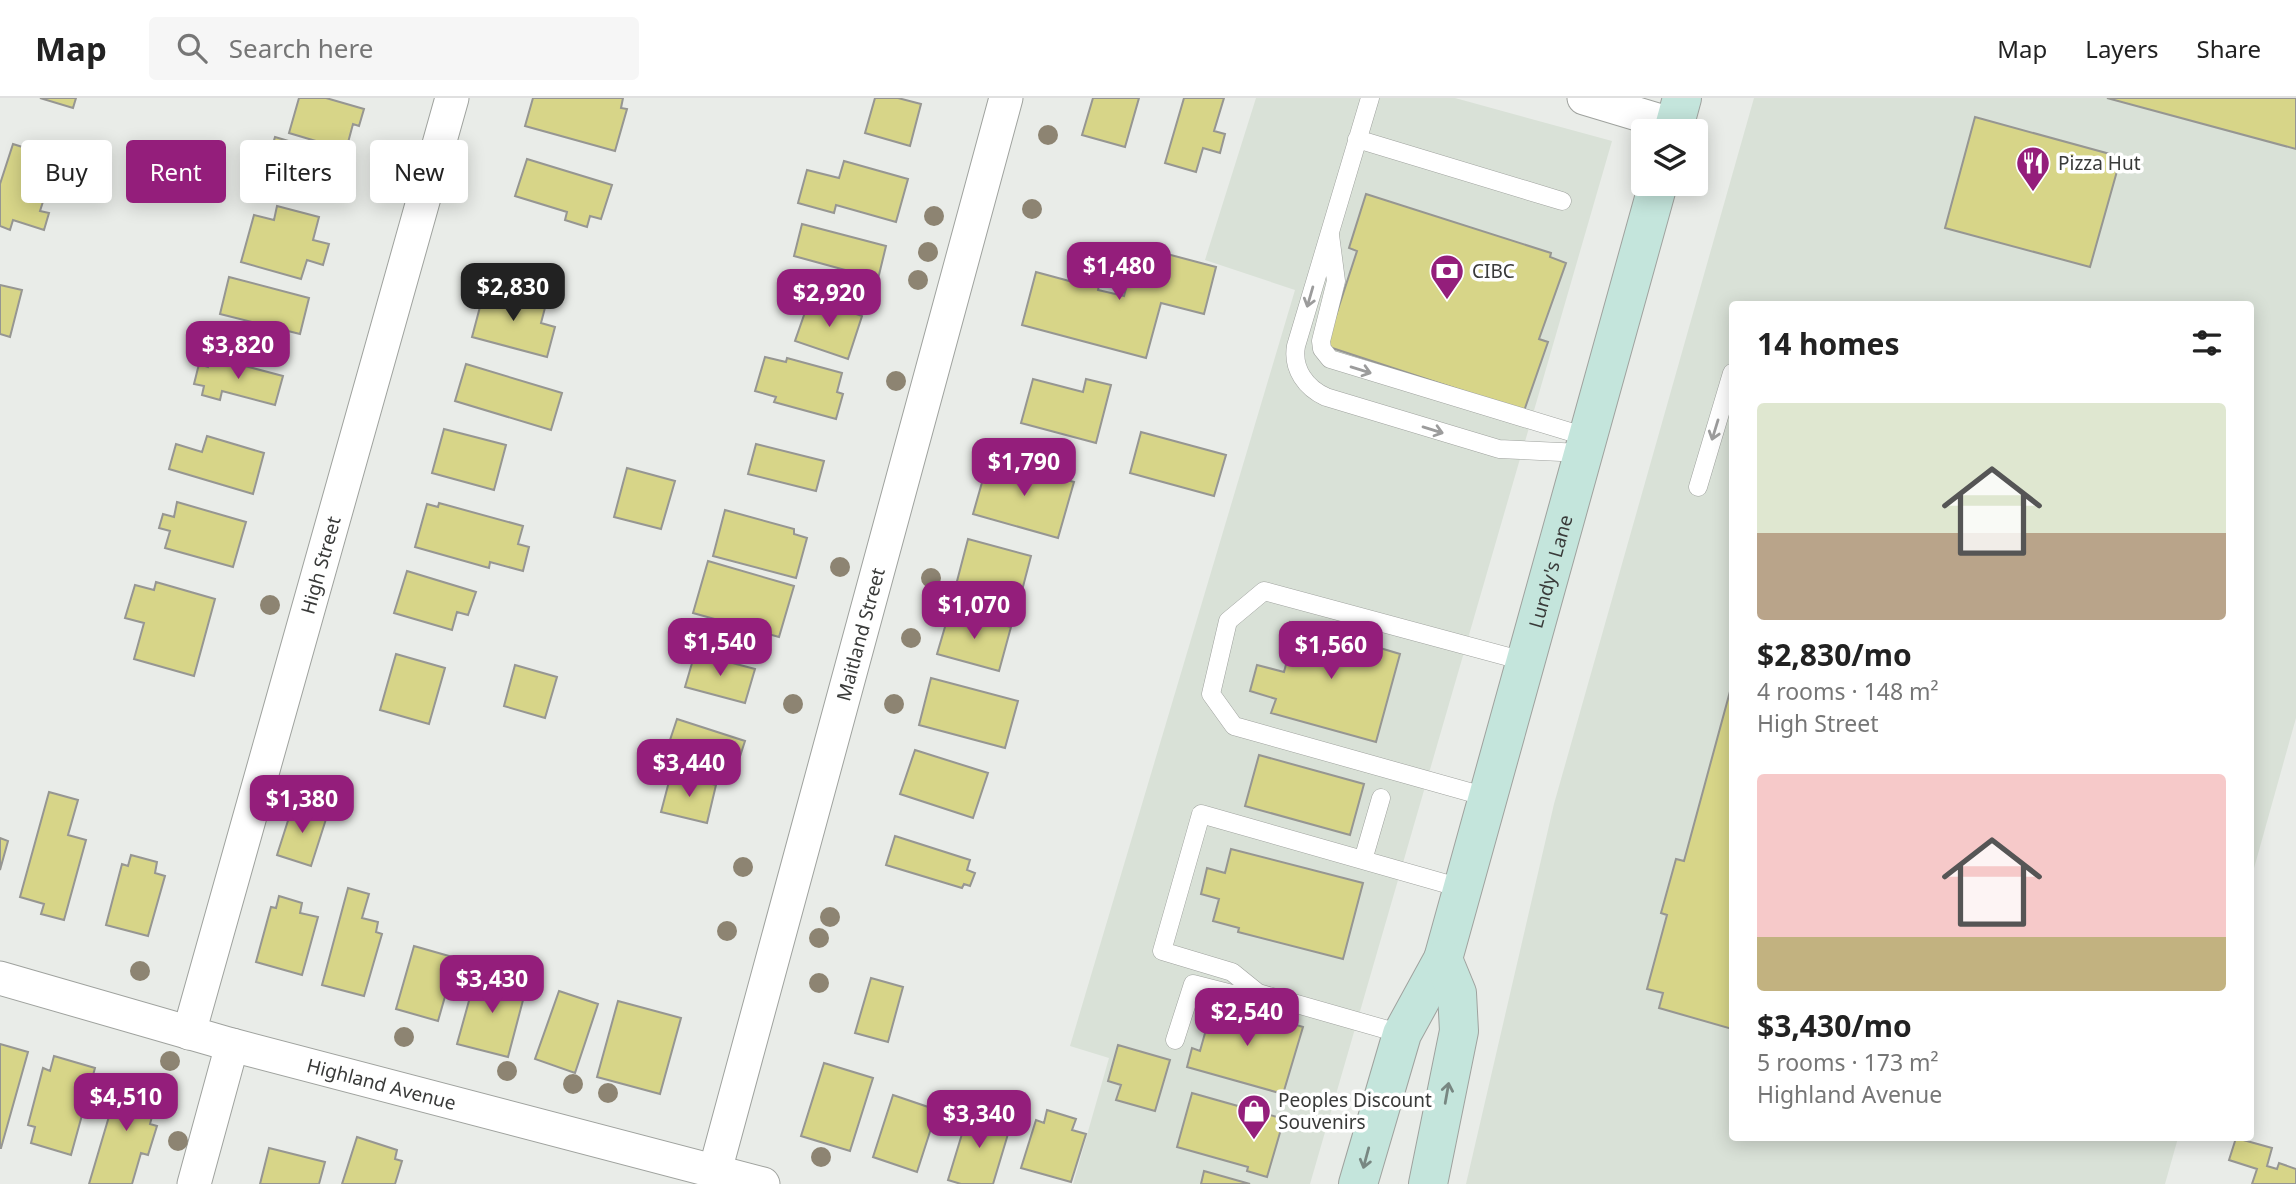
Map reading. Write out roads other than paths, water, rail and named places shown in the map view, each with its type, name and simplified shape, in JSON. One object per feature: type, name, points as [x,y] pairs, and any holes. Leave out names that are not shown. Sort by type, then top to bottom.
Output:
[{"type":"main road","name":"Lundy's Lane","points":[[1358,1184],[1402,1034],[1443,959],[1655,196]]},
{"type":"main road","points":[[1428,1184],[1459,1031],[1457,993],[1443,959]]},
{"type":"street","name":"High Street","points":[[189,1033],[452,98]]},
{"type":"street","name":"Maitland Street","points":[[715,1171],[1006,98]]},
{"type":"street","points":[[1584,98],[1676,118]]},
{"type":"street","name":"Highland Avenue","points":[[0,978],[232,1045],[763,1184]]},
{"type":"street","points":[[194,1184],[232,1045]]},
{"type":"lane","points":[[1370,98],[1295,352],[1301,376],[1312,389],[1326,397],[1499,449],[1585,445]]},
{"type":"lane","points":[[1357,139],[1562,201]]},
{"type":"lane","points":[[1330,232],[1336,281],[1321,341],[1329,359],[1585,445]]},
{"type":"lane","points":[[1698,487],[1729,383]]},
{"type":"lane","points":[[1487,797],[1234,726],[1210,694],[1228,621],[1264,591],[1524,661]]},
{"type":"lane","points":[[1363,860],[1381,798]]},
{"type":"lane","points":[[1402,1034],[1258,993],[1232,972],[1162,951],[1201,814],[1461,888]]},
{"type":"lane","points":[[1175,1040],[1193,984],[1244,997],[1258,993]]},
{"type":"place","name":"Pizza Hut","points":[[2033,193]]},
{"type":"place","name":"CIBC","points":[[1447,301]]},
{"type":"place","name":"Peoples Discount Souvenirs","points":[[1254,1141]]}]
